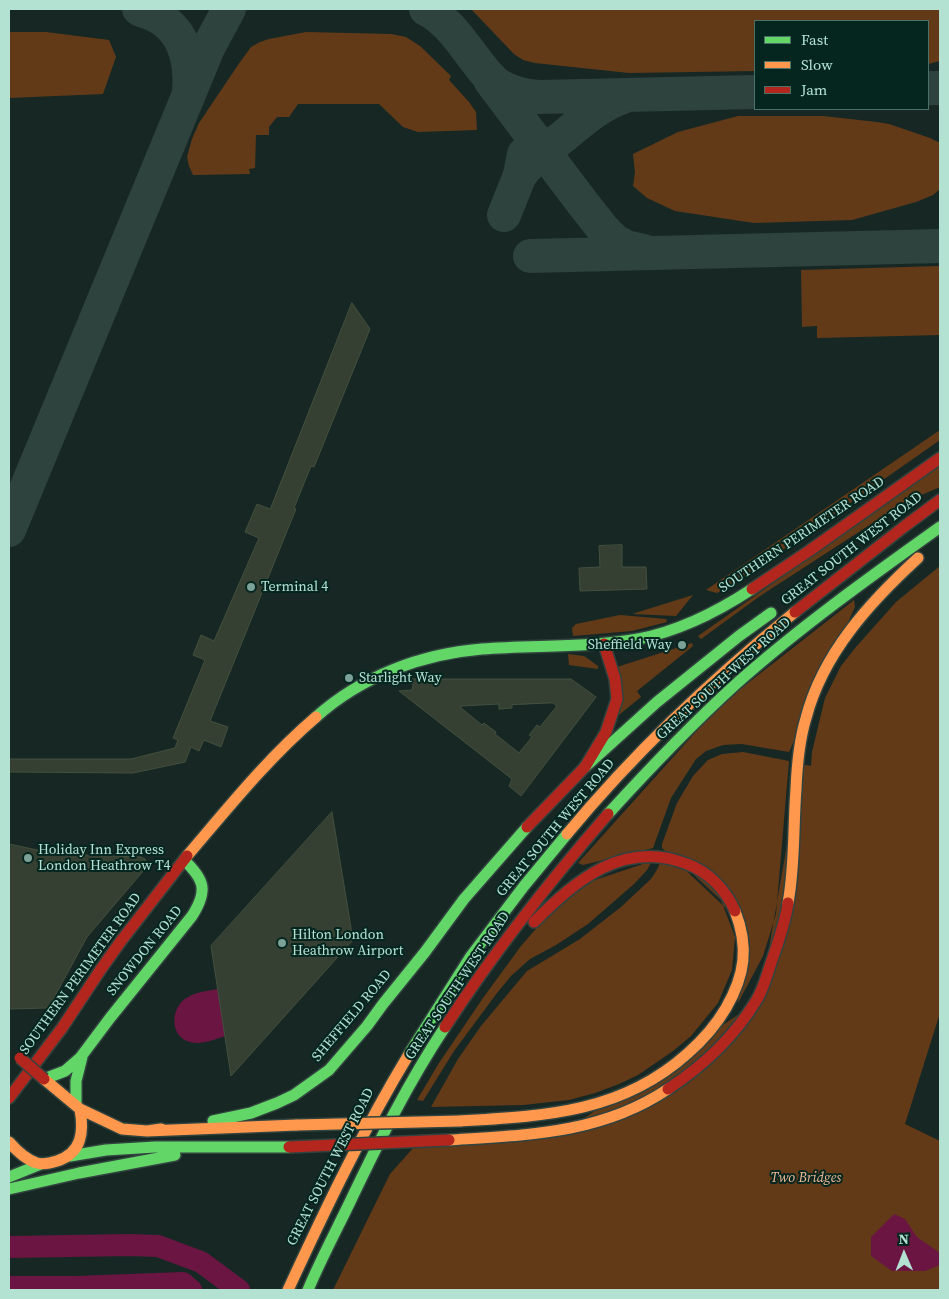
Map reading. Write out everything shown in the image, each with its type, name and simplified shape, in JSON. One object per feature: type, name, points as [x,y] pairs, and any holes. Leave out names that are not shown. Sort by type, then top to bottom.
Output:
[{"type":"main road","name":"SOUTHERN PERIMETER ROAD","points":[[9,1098],[68,1020],[105,964],[184,860],[293,737],[352,689],[379,675],[423,658],[473,650],[628,642],[681,628],[716,612],[750,592],[940,458]]},
{"type":"main road","name":"GREAT SOUTH WEST ROAD","points":[[288,1290],[309,1242],[352,1155],[407,1055],[470,958],[554,848],[642,751],[699,695],[751,648],[916,516],[940,500]]},
{"type":"main road","points":[[827,573],[916,516]]},
{"type":"main road","name":"GREAT SOUTH-WEST ROAD","points":[[308,1290],[320,1261],[368,1163],[422,1063],[485,968],[568,860],[661,756],[711,707],[817,617],[940,527]]},
{"type":"main road","points":[[9,1177],[41,1164],[70,1156],[106,1150],[155,1147],[290,1147],[529,1135],[588,1125],[620,1115],[655,1098],[676,1084],[723,1044],[744,1019],[758,998],[769,971],[783,931],[791,887],[798,757],[805,720],[824,671],[853,626],[884,590],[940,539]]},
{"type":"main road","points":[[585,767],[698,668],[779,607]]},
{"type":"main road","points":[[585,767],[606,732],[617,699],[615,679],[604,644]]},
{"type":"main road","name":"SHEFFIELD ROAD","points":[[147,1131],[202,1124],[251,1113],[294,1096],[329,1070],[367,1026],[464,900],[538,815],[585,767]]},
{"type":"main road","points":[[9,1052],[20,1058],[78,1107],[122,1129],[147,1131],[460,1121],[536,1116],[569,1111],[608,1101],[642,1087],[672,1068],[710,1032],[724,1013],[736,990],[742,972],[744,941],[737,913],[724,890],[714,878],[690,864],[674,859],[658,856],[636,856],[597,870],[579,882],[561,896],[485,968]]},
{"type":"main road","name":"SNOWDON ROAD","points":[[70,1156],[79,1145],[83,1132],[75,1083],[82,1057],[97,1034],[199,906],[202,896],[201,880],[198,872],[184,860]]},
{"type":"main road","name":"SNOWDON ROAD","points":[[44,1078],[58,1074],[71,1067],[82,1057]]},
{"type":"main road","points":[[9,1142],[22,1155],[41,1164]]},
{"type":"main road","points":[[9,1190],[79,1173],[160,1157],[231,1148]]},
{"type":"green space","points":[[471,9],[940,9],[940,61],[929,64],[929,20],[754,20],[754,71],[629,73],[535,63],[523,60],[514,54]]},
{"type":"green space","points":[[9,32],[46,32],[109,40],[116,57],[103,94],[9,98]]},
{"type":"green space","points":[[306,32],[391,34],[406,37],[420,46],[451,76],[449,80],[476,112],[477,130],[418,132],[403,127],[379,104],[298,104],[289,117],[277,117],[269,127],[269,135],[256,135],[255,168],[249,169],[250,174],[193,175],[187,157],[199,123],[251,47],[269,39]]},
{"type":"green space","points":[[738,116],[823,116],[877,122],[889,124],[930,138],[940,143],[940,189],[933,195],[916,202],[852,220],[754,223],[675,211],[647,198],[633,186],[635,172],[633,154],[678,132]]},
{"type":"green space","points":[[940,266],[940,335],[817,338],[817,326],[802,327],[801,270]]},
{"type":"green space","points":[[940,430],[940,440],[740,580],[717,593],[706,590]]},
{"type":"green space","points":[[940,466],[940,487],[905,502],[760,596],[701,639],[698,636]]},
{"type":"green space","name":"Two Bridges","points":[[940,566],[940,1013],[905,1124],[940,1141],[940,1290],[333,1290],[390,1174],[415,1146],[562,1133],[760,1000],[801,764],[811,766],[812,752],[825,698],[841,666],[856,647],[896,602]]},
{"type":"green space","points":[[693,595],[676,616],[632,614]]},
{"type":"green space","points":[[854,600],[855,607],[789,752],[742,744],[723,745],[706,751],[696,759],[671,798],[653,848],[583,865],[578,863],[720,705]]},
{"type":"green space","points":[[620,615],[666,619],[667,622],[632,631],[573,636],[572,628],[576,624]]},
{"type":"green space","points":[[692,643],[693,646],[637,691],[641,697],[615,718],[617,667]]},
{"type":"green space","points":[[568,654],[584,656],[598,666],[598,669],[569,665]]},
{"type":"green space","points":[[743,752],[789,761],[776,914],[763,956],[738,1003],[747,928],[662,848],[662,844],[677,803],[693,776],[708,760],[722,754]]},
{"type":"green space","points":[[652,861],[647,870],[634,884],[588,924],[530,959],[511,976],[454,1051],[423,1101],[417,1100],[439,1063],[483,998],[521,946],[561,900],[577,886]]},
{"type":"green space","points":[[660,862],[691,872],[721,900],[735,937],[732,970],[718,1003],[691,1036],[638,1075],[595,1093],[569,1100],[523,1105],[431,1107],[458,1059],[481,1026],[527,971],[580,939],[621,907],[651,879]]},
{"type":"shaded area","points":[[218,989],[225,1036],[196,1043],[181,1038],[174,1021],[180,1003],[192,995]]},
{"type":"shaded area","points":[[894,1214],[905,1219],[917,1237],[940,1253],[940,1265],[925,1271],[892,1271],[871,1256],[871,1237]]},
{"type":"building","name":"Terminal 4","points":[[352,303],[370,329],[314,467],[311,466],[294,508],[296,509],[210,721],[228,727],[221,747],[204,740],[199,751],[191,747],[185,762],[133,773],[9,772],[9,759],[131,759],[175,748],[178,740],[173,738],[205,660],[193,655],[201,635],[214,641],[259,538],[245,532],[257,504],[270,509]]},
{"type":"building","points":[[622,545],[622,567],[646,567],[647,589],[580,591],[579,568],[600,567],[599,546]]},
{"type":"building","points":[[412,679],[571,679],[596,697],[521,796],[509,786],[512,779],[399,691],[412,690]],"holes":[[[553,703],[557,706],[540,727],[537,725],[529,735],[532,737],[519,753],[495,734],[496,732],[484,723],[482,725],[461,708],[461,706],[499,704],[499,709],[512,708],[512,705]]]},
{"type":"building","name":"Hilton London Heathrow Airport","points":[[332,812],[353,940],[231,1076],[211,946]]},
{"type":"building","points":[[9,844],[56,854],[141,857],[147,863],[144,870],[87,937],[47,1008],[9,1009]]},
{"type":"waterway","points":[[9,1247],[158,1246],[201,1262],[239,1290]]},
{"type":"waterway","points":[[9,1287],[75,1287],[183,1283],[191,1290]]},
{"type":"taxiway","points":[[139,9],[158,17],[176,32],[188,60],[189,91]]},
{"type":"taxiway","points":[[9,530],[208,48],[229,9]]},
{"type":"taxiway","points":[[426,9],[448,26],[492,80],[503,88],[518,94],[539,97],[754,92]]},
{"type":"taxiway","points":[[490,80],[603,229],[615,241],[626,247],[644,251]]},
{"type":"taxiway","points":[[929,88],[940,88]]},
{"type":"taxiway","points":[[520,175],[540,154],[585,119],[607,104],[623,97]]},
{"type":"taxiway","points":[[504,215],[520,175],[524,154]]},
{"type":"taxiway","points":[[530,256],[940,246]]},
{"type":"traffic: fast","points":[[608,814],[687,731],[760,663],[836,603],[940,527]]},
{"type":"traffic: fast","points":[[316,717],[353,690],[373,679],[415,662],[437,656],[482,649],[580,645],[638,639],[669,631],[698,620],[752,589]]},
{"type":"traffic: fast","points":[[585,767],[657,702],[739,636],[771,613]]},
{"type":"traffic: fast","points":[[213,1121],[251,1113],[277,1103],[294,1095],[329,1070],[367,1026],[464,899],[527,827]]},
{"type":"traffic: fast","points":[[409,1054],[471,956],[524,886],[567,834]]},
{"type":"traffic: fast","points":[[44,1079],[65,1071],[80,1058],[192,916],[200,900],[202,886],[196,874],[184,860]]},
{"type":"traffic: fast","points":[[308,1290],[382,1136],[418,1070],[445,1027]]},
{"type":"traffic: fast","points":[[76,1105],[76,1081],[82,1057]]},
{"type":"traffic: fast","points":[[70,1156],[106,1150],[155,1147],[289,1147]]},
{"type":"traffic: fast","points":[[9,1189],[79,1173],[175,1155]]},
{"type":"traffic: fast","points":[[9,1177],[41,1164]]},
{"type":"traffic: slow","points":[[788,903],[793,861],[799,753],[804,727],[814,694],[836,650],[850,630],[883,592],[918,558]]},
{"type":"traffic: slow","points":[[567,834],[620,774],[675,717],[734,663],[795,612]]},
{"type":"traffic: slow","points":[[187,856],[265,766],[316,717]]},
{"type":"traffic: slow","points":[[460,1121],[522,1117],[580,1108],[636,1089],[662,1074],[687,1054],[713,1027],[732,996],[743,961],[742,937],[735,911]]},
{"type":"traffic: slow","points":[[288,1290],[360,1141],[409,1054]]},
{"type":"traffic: slow","points":[[9,1142],[25,1157],[33,1162],[42,1164],[65,1157],[72,1153],[76,1147],[82,1126],[80,1109],[44,1079]]},
{"type":"traffic: slow","points":[[449,1140],[535,1134],[590,1124],[643,1104],[668,1089]]},
{"type":"traffic: slow","points":[[80,1109],[122,1129],[147,1131],[161,1129]]},
{"type":"traffic: slow","points":[[297,1125],[460,1121]]},
{"type":"traffic: slow","points":[[147,1131],[297,1125]]},
{"type":"traffic: jam","points":[[752,589],[940,458]]},
{"type":"traffic: jam","points":[[795,612],[940,500]]},
{"type":"traffic: jam","points":[[527,827],[585,767],[606,732],[617,699],[615,679],[604,644]]},
{"type":"traffic: jam","points":[[445,1027],[523,918],[608,814]]},
{"type":"traffic: jam","points":[[9,1098],[62,1028],[121,941],[187,856]]},
{"type":"traffic: jam","points":[[534,922],[550,906],[584,879],[622,860],[642,857],[664,858],[695,867],[722,889],[735,911]]},
{"type":"traffic: jam","points":[[668,1089],[717,1050],[738,1027],[756,1001],[761,993],[778,943],[788,903]]},
{"type":"traffic: jam","points":[[20,1058],[44,1079]]},
{"type":"traffic: jam","points":[[289,1147],[449,1140]]},
{"type":"place","name":"Terminal 4","points":[[251,587]]},
{"type":"place","name":"Sheffield Way","points":[[682,645]]},
{"type":"place","name":"Starlight Way","points":[[349,678]]},
{"type":"place","name":"Holiday Inn Express London Heathrow T4","points":[[28,858]]},
{"type":"place","name":"Hilton London Heathrow Airport","points":[[282,943]]}]
